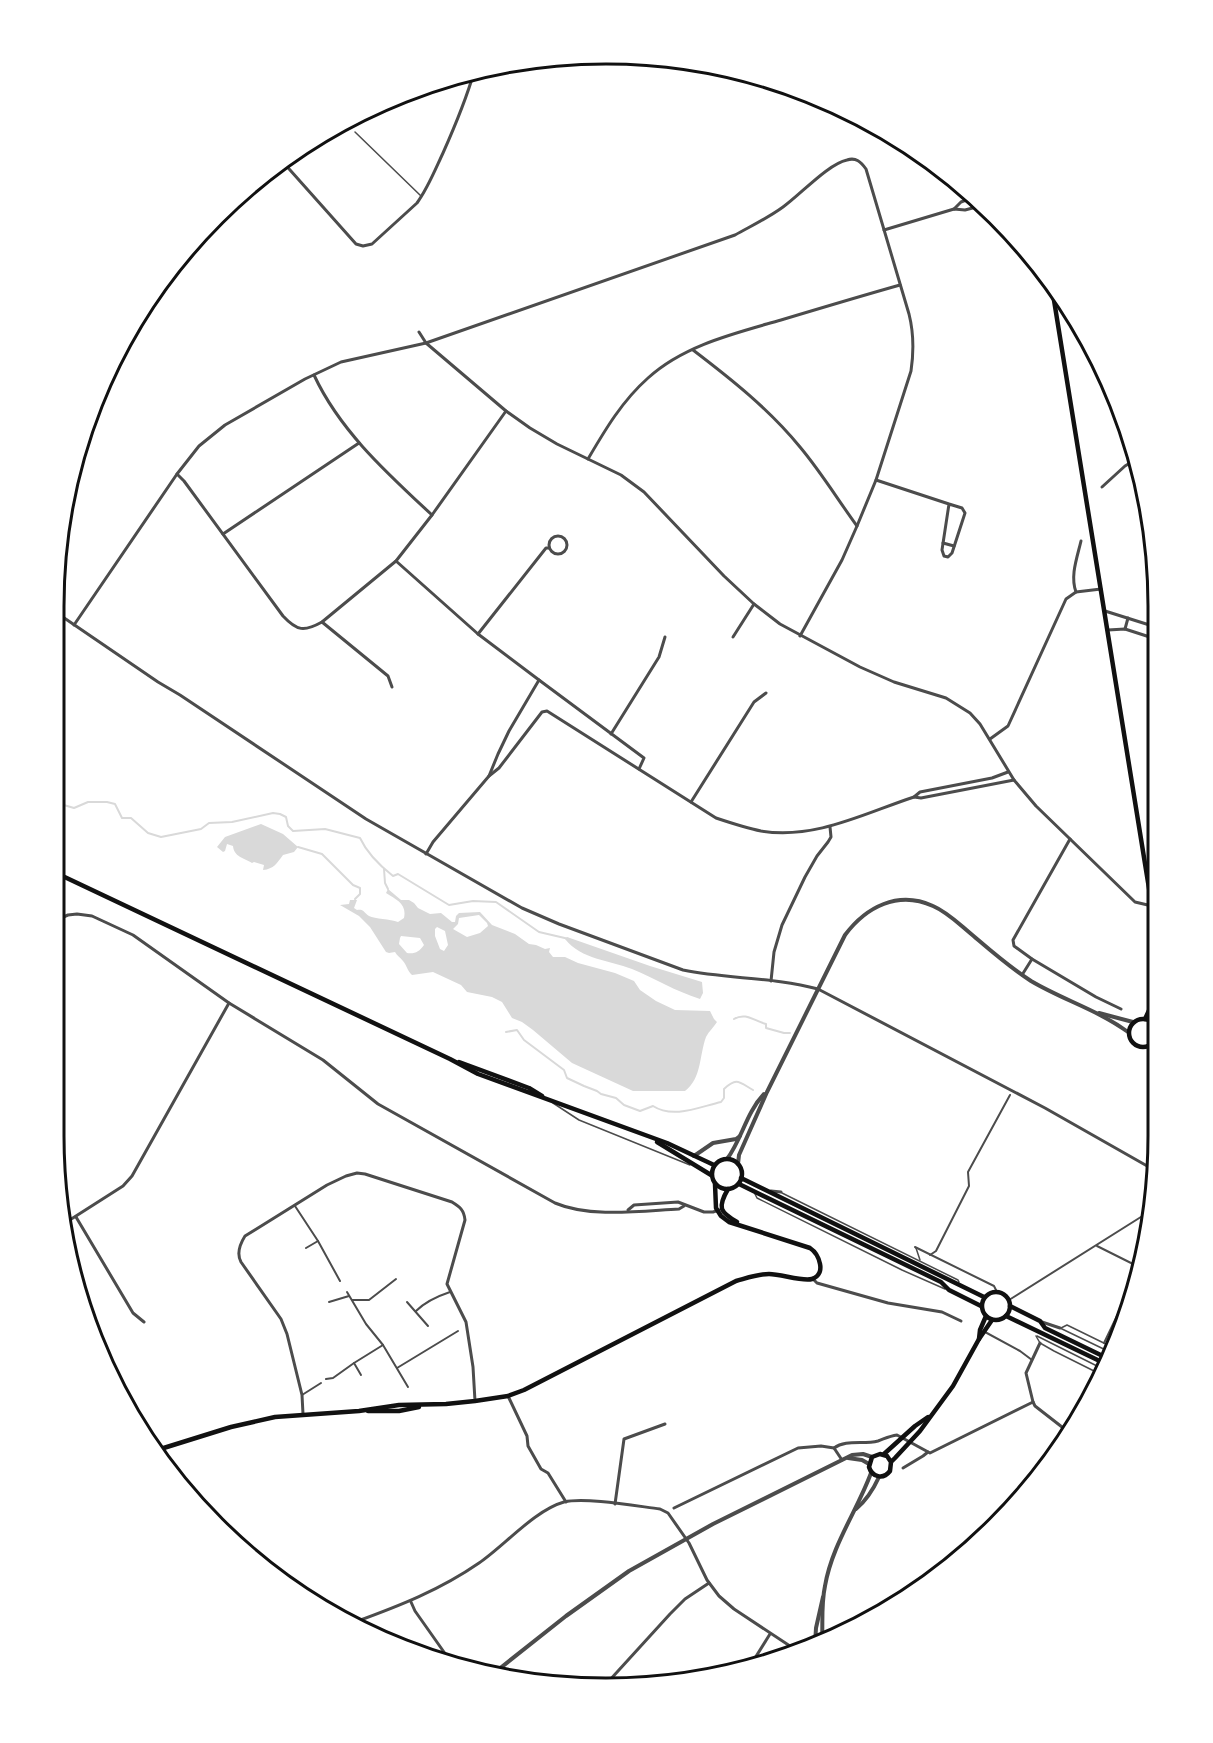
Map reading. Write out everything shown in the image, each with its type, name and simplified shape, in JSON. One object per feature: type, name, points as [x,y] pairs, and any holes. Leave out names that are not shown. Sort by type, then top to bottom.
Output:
[{"type":"main road","points":[[1054,301],[1148,881]]},
{"type":"main road","points":[[64,877],[478,1074],[667,1143],[714,1165]]},
{"type":"main road","points":[[1145,1019],[1148,1013]]},
{"type":"main road","points":[[1148,1020],[1133,1022],[1128,1032],[1136,1046],[1148,1047]]},
{"type":"main road","points":[[164,1448],[231,1427],[274,1418],[359,1411],[399,1411],[428,1405],[508,1396],[524,1390],[736,1281],[769,1274],[813,1279],[819,1270],[819,1257],[815,1251],[742,1226],[730,1218],[715,1204],[716,1190],[711,1175],[647,1136]]},
{"type":"main road","points":[[711,1175],[714,1165],[727,1159],[738,1164],[741,1171],[740,1181],[728,1190],[719,1210]]},
{"type":"main road","points":[[740,1181],[753,1190],[941,1282],[948,1290],[981,1306],[986,1316],[992,1320],[1000,1320],[1006,1316],[1010,1303]]},
{"type":"main road","points":[[740,1181],[767,1191],[984,1298]]},
{"type":"main road","points":[[715,1184],[728,1190]]},
{"type":"main road","points":[[981,1306],[984,1298],[992,1292],[1004,1294],[1010,1303],[1040,1321],[1046,1328],[1102,1356]]},
{"type":"main road","points":[[979,1339],[986,1316]]},
{"type":"main road","points":[[1006,1316],[1100,1361]]},
{"type":"main road","points":[[930,1415],[914,1426],[884,1454],[872,1457],[869,1464],[872,1473],[879,1477],[890,1471],[891,1462],[920,1431],[953,1386],[992,1320]]},
{"type":"main road","points":[[884,1454],[891,1462]]},
{"type":"street","points":[[289,168],[356,244],[363,248],[372,244],[382,237],[422,196],[462,111],[471,82]]},
{"type":"street","points":[[74,625],[177,474],[199,446],[225,425],[341,362],[426,343],[735,235],[775,212],[826,172],[846,160],[855,160],[866,169],[913,332],[914,354],[911,371],[876,480],[857,526],[800,636]]},
{"type":"street","points":[[954,209],[965,200]]},
{"type":"street","points":[[884,230],[954,209],[973,208]]},
{"type":"street","points":[[588,459],[624,403],[648,378],[669,362],[708,342],[900,285]]},
{"type":"street","points":[[419,332],[426,343],[506,411],[548,439],[621,475],[644,492],[724,576],[780,624],[860,668],[894,682],[946,698],[970,714],[990,739],[1008,772],[1036,806],[1137,902],[1148,905]]},
{"type":"street","points":[[693,350],[741,388],[800,446],[857,526]]},
{"type":"street","points":[[314,375],[329,402],[358,443],[432,515]]},
{"type":"street","points":[[177,474],[283,616],[292,626],[301,629],[311,628],[322,622],[396,561],[432,515],[506,411]]},
{"type":"street","points":[[223,534],[358,443]]},
{"type":"street","points":[[1102,487],[1129,464]]},
{"type":"street","points":[[876,480],[962,508],[965,513],[951,556],[948,557],[942,553],[949,504]]},
{"type":"street","points":[[555,536],[560,536],[566,541],[566,548],[560,553],[553,552],[549,548],[550,540],[555,536]]},
{"type":"street","points":[[1076,592],[1073,575],[1081,541]]},
{"type":"street","points":[[943,543],[954,546]]},
{"type":"street","points":[[478,634],[546,548],[549,548]]},
{"type":"street","points":[[396,561],[478,634],[644,758],[639,769]]},
{"type":"street","points":[[990,739],[1008,726],[1066,598],[1076,592],[1101,589]]},
{"type":"street","points":[[733,637],[754,604]]},
{"type":"street","points":[[1105,611],[1148,624]]},
{"type":"street","points":[[64,618],[357,813],[522,908],[672,966],[700,974],[798,984],[818,989],[1147,1163]]},
{"type":"street","points":[[1125,629],[1128,618]]},
{"type":"street","points":[[322,622],[388,676],[392,687]]},
{"type":"street","points":[[1108,630],[1125,629],[1148,636]]},
{"type":"street","points":[[611,734],[659,657],[665,637]]},
{"type":"street","points":[[489,776],[509,731],[539,680]]},
{"type":"street","points":[[691,802],[754,702],[766,693]]},
{"type":"street","points":[[426,854],[433,842],[489,776],[499,768],[542,712],[547,711],[716,818],[764,831],[807,831],[830,827],[914,797],[920,792],[992,778],[1008,772]]},
{"type":"street","points":[[914,797],[921,798],[1014,780]]},
{"type":"street","points":[[771,981],[774,952],[782,925],[817,856],[831,837],[830,827]]},
{"type":"street","points":[[1070,839],[1014,940],[1014,946],[1032,959],[1121,1009]]},
{"type":"street","points":[[738,1164],[767,1092],[845,935],[859,918],[878,906],[892,901],[907,900],[932,906],[946,914],[1022,975],[1099,1013],[1128,1032]]},
{"type":"street","points":[[64,917],[76,914],[92,916],[133,935],[229,1003],[323,1060],[378,1104],[555,1203],[573,1209],[626,1212],[679,1209],[684,1206]]},
{"type":"street","points":[[1022,975],[1032,959]]},
{"type":"street","points":[[71,1220],[123,1186],[132,1176],[229,1003]]},
{"type":"street","points":[[1099,1013],[1133,1022]]},
{"type":"street","points":[[930,1254],[936,1251],[969,1186],[968,1172],[1013,1091]]},
{"type":"street","points":[[727,1159],[735,1148],[757,1102],[767,1092]]},
{"type":"street","points":[[694,1156],[712,1143],[741,1136]]},
{"type":"street","points":[[303,1415],[302,1395],[287,1334],[281,1319],[238,1257],[241,1242],[245,1236],[327,1185],[357,1173],[452,1202],[461,1208],[465,1215],[447,1284],[466,1322],[475,1401]]},
{"type":"street","points":[[767,1191],[781,1192]]},
{"type":"street","points":[[626,1212],[634,1205],[678,1202],[704,1212],[719,1210]]},
{"type":"street","points":[[295,1206],[340,1281]]},
{"type":"street","points":[[1010,1303],[1015,1297],[1142,1216]]},
{"type":"street","points":[[76,1217],[133,1313],[144,1322]]},
{"type":"street","points":[[306,1248],[318,1241]]},
{"type":"street","points":[[1097,1246],[1133,1264]]},
{"type":"street","points":[[915,1247],[994,1286],[997,1292]]},
{"type":"street","points":[[352,1300],[369,1300],[396,1279]]},
{"type":"street","points":[[813,1279],[817,1283],[888,1303],[942,1312],[961,1321]]},
{"type":"street","points":[[347,1292],[408,1387]]},
{"type":"street","points":[[416,1311],[419,1307],[450,1292]]},
{"type":"street","points":[[328,1302],[350,1296]]},
{"type":"street","points":[[407,1302],[428,1326]]},
{"type":"street","points":[[1104,1342],[1121,1307]]},
{"type":"street","points":[[1040,1321],[1060,1328]]},
{"type":"street","points":[[1032,1328],[1036,1336]]},
{"type":"street","points":[[397,1368],[458,1331]]},
{"type":"street","points":[[985,1332],[1032,1360]]},
{"type":"street","points":[[1040,1343],[1026,1373],[1033,1402],[1063,1428]]},
{"type":"street","points":[[326,1379],[333,1378],[383,1345]]},
{"type":"street","points":[[354,1364],[361,1375]]},
{"type":"street","points":[[302,1395],[321,1383]]},
{"type":"street","points":[[508,1396],[527,1436],[528,1446],[541,1469],[548,1473],[566,1502]]},
{"type":"street","points":[[903,1468],[928,1452],[935,1451],[1033,1402]]},
{"type":"street","points":[[615,1504],[624,1439],[665,1424]]},
{"type":"street","points":[[834,1448],[838,1445],[878,1441],[897,1435],[928,1452]]},
{"type":"street","points":[[674,1508],[798,1448],[821,1446],[834,1448],[845,1459],[862,1460],[869,1464]]},
{"type":"street","points":[[500,1668],[616,1580],[686,1539],[856,1454],[872,1457]]},
{"type":"street","points":[[815,1636],[825,1584],[833,1558],[872,1473]]},
{"type":"street","points":[[856,1510],[864,1503],[879,1477]]},
{"type":"street","points":[[361,1620],[411,1602],[451,1582],[481,1562],[547,1510],[566,1502],[585,1501],[660,1509],[668,1513],[719,1596],[734,1610],[790,1646]]},
{"type":"street","points":[[612,1678],[685,1599],[709,1583]]},
{"type":"street","points":[[822,1633],[823,1597]]},
{"type":"street","points":[[411,1602],[445,1654]]},
{"type":"street","points":[[755,1658],[770,1634]]},
{"type":"lane","points":[[356,132],[422,196]]},
{"type":"lane","points":[[547,1100],[579,1120],[697,1167]]},
{"type":"lane","points":[[781,1192],[958,1280],[961,1287]]},
{"type":"lane","points":[[915,1247],[921,1261]]},
{"type":"lane","points":[[1060,1328],[1067,1325],[1107,1344]]},
{"type":"lane","points":[[1060,1328],[1105,1349]]},
{"type":"lane","points":[[1036,1336],[1040,1343],[1095,1371]]},
{"type":"lane","points":[[1036,1336],[1097,1366]]},
{"type":"shaded area","points":[[261,824],[283,834],[298,847],[294,852],[283,855],[273,867],[263,870],[264,865],[252,863],[240,857],[235,853],[233,846],[227,844],[223,852],[217,847],[225,837]]},
{"type":"shaded area","points":[[388,889],[401,900],[409,900],[430,914],[441,913],[452,922],[455,922],[459,913],[480,912],[492,925],[515,934],[529,944],[545,949],[550,948],[549,952],[553,957],[565,957],[634,981],[640,990],[675,1010],[710,1011],[717,1022],[706,1037],[694,1080],[685,1091],[633,1091],[572,1063],[533,1030],[512,1018],[502,1002],[492,997],[467,992],[461,985],[433,972],[412,975],[395,952],[386,952],[370,927],[359,916],[340,905],[349,904],[350,900],[357,900],[354,908],[357,910],[362,910],[372,917],[398,922],[404,918],[403,906],[386,893]],"holes":[[[479,915],[488,926],[480,933],[467,937],[453,929],[458,924],[459,918]],[[437,927],[445,931],[448,945],[444,951],[440,949],[435,929]],[[401,936],[420,938],[424,945],[417,952],[407,953],[399,944]]]},
{"type":"shaded area","points":[[567,937],[702,982],[703,993],[700,999],[632,969],[588,955],[572,946],[565,939]]},
{"type":"waterway","points":[[64,805],[74,808],[88,802],[115,804],[122,818],[131,818],[148,833],[161,837],[201,829],[209,823],[232,822],[273,813],[280,814],[286,817],[288,826],[293,831],[325,829],[360,838],[366,849],[393,876],[398,874],[449,905],[473,901],[496,902],[539,932],[569,939]]},
{"type":"waterway","points":[[298,847],[322,854],[353,885],[360,888],[360,894],[355,899]]},
{"type":"waterway","points":[[384,869],[388,889]]},
{"type":"waterway","points":[[734,1019],[742,1016],[766,1024],[766,1028],[790,1033]]},
{"type":"waterway","points":[[506,1032],[517,1030],[524,1040],[564,1070],[567,1078],[601,1094],[616,1098],[624,1105],[640,1111],[653,1106],[669,1112],[678,1112],[721,1102],[724,1098],[724,1089],[735,1082],[753,1090]]}]
